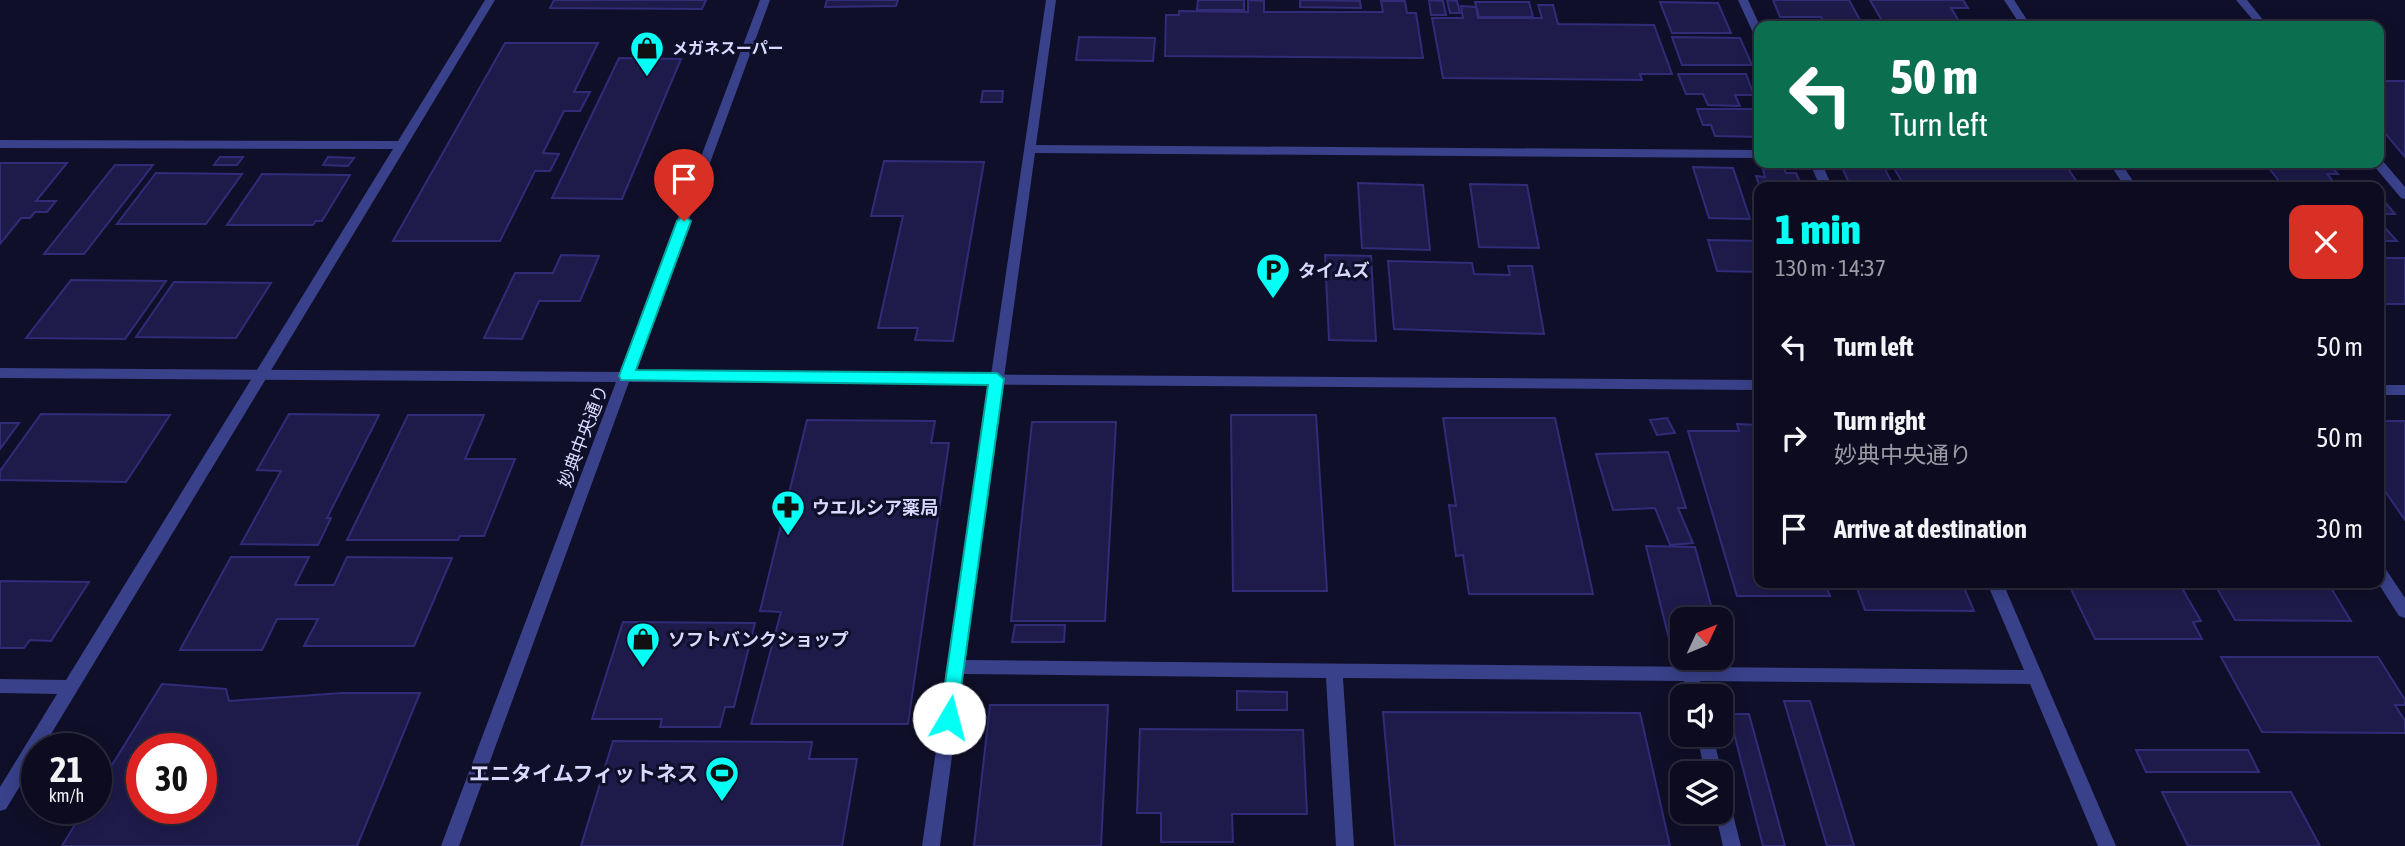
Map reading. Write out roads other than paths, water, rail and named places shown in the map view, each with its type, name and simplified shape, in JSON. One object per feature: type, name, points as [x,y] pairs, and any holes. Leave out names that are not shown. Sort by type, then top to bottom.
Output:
[{"type":"street","points":[[0,803],[264,374],[489,0]]},
{"type":"street","name":"妙典中央通り","points":[[450,846],[765,0]]},
{"type":"street","points":[[931,846],[1051,0]]},
{"type":"street","points":[[1743,0],[1754,24]]},
{"type":"street","points":[[2009,0],[2023,21]]},
{"type":"street","points":[[2241,0],[2259,21]]},
{"type":"street","points":[[0,144],[401,145]]},
{"type":"street","points":[[1029,149],[1754,154]]},
{"type":"street","points":[[2382,168],[2405,195]]},
{"type":"street","points":[[0,373],[1754,385]]},
{"type":"street","points":[[2384,390],[2405,390]]},
{"type":"street","points":[[2384,579],[2405,611]]},
{"type":"street","points":[[1997,588],[2107,846]]},
{"type":"street","points":[[957,667],[2035,677]]},
{"type":"street","points":[[1334,671],[1345,846]]},
{"type":"street","points":[[1690,674],[1692,684]]},
{"type":"street","points":[[0,686],[71,687]]},
{"type":"street","points":[[1726,824],[1731,846]]},
{"type":"place","name":"メガネスーパー","points":[[647,78]]},
{"type":"place","name":"タイムズ","points":[[1273,300]]},
{"type":"place","name":"ウエルシア薬局","points":[[788,537]]},
{"type":"place","name":"ソフトバンクショップ","points":[[643,669]]},
{"type":"place","name":"エニタイムフィットネス","points":[[722,803]]}]
